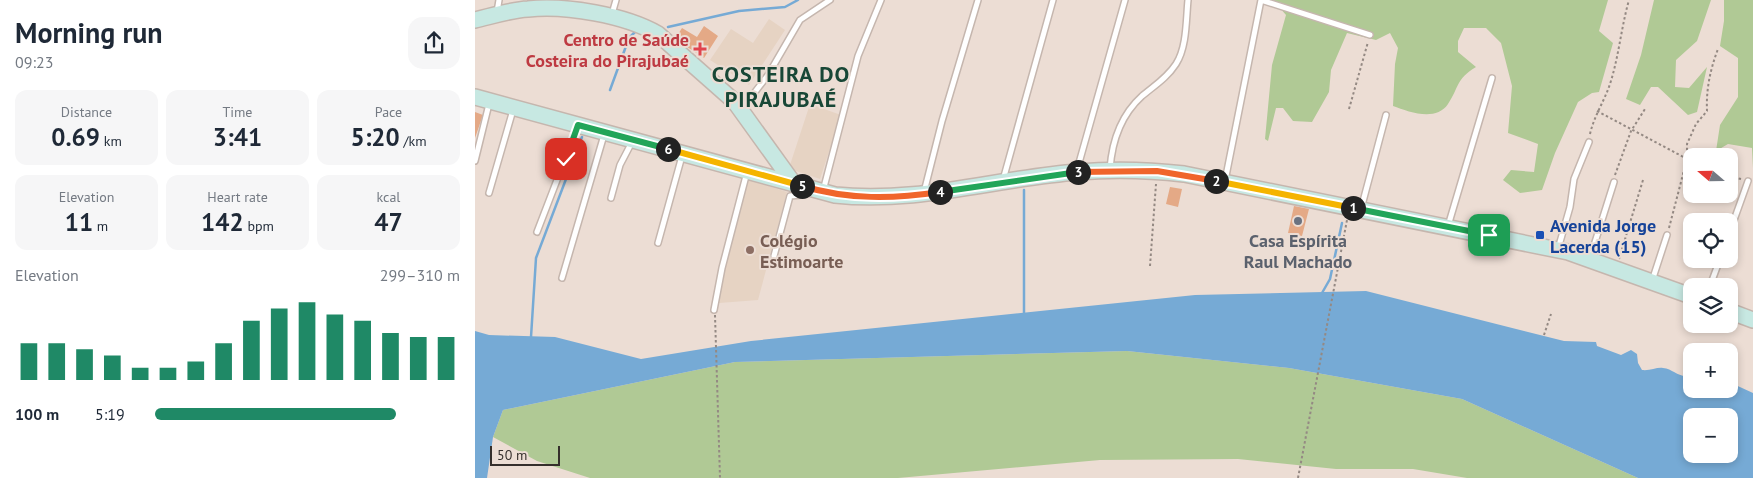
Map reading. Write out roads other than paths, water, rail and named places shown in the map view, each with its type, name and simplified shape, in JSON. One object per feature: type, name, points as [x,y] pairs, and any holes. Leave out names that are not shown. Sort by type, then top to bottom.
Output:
[{"type":"main road","points":[[475,20],[545,4],[639,24],[658,34],[742,110],[794,184]]},
{"type":"main road","points":[[475,96],[816,190],[859,198],[924,194],[1077,172],[1157,171],[1225,182],[1448,226],[1558,250],[1590,259],[1683,293]]},
{"type":"main road","points":[[1738,314],[1753,320]]},
{"type":"lane","points":[[496,15],[499,0]]},
{"type":"lane","points":[[611,17],[616,0]]},
{"type":"lane","points":[[742,110],[768,75],[800,20],[830,0]]},
{"type":"lane","points":[[774,256],[790,196],[816,190],[858,56],[881,0]]},
{"type":"lane","points":[[924,194],[940,128],[978,0]]},
{"type":"lane","points":[[1002,182],[1053,0]]},
{"type":"lane","points":[[1077,172],[1125,0]]},
{"type":"lane","points":[[1110,171],[1113,139],[1121,125],[1134,104],[1169,74],[1180,56],[1188,0]]},
{"type":"lane","points":[[1225,182],[1261,0],[1370,34]]},
{"type":"lane","points":[[1448,226],[1492,78]]},
{"type":"lane","points":[[475,160],[490,101]]},
{"type":"lane","points":[[489,194],[514,107]]},
{"type":"lane","points":[[1355,208],[1387,115]]},
{"type":"lane","points":[[537,232],[578,125]]},
{"type":"lane","points":[[562,278],[604,132]]},
{"type":"lane","points":[[611,198],[620,165],[634,140]]},
{"type":"lane","points":[[1558,250],[1570,207],[1574,179],[1589,142]]},
{"type":"lane","points":[[658,244],[683,153]]},
{"type":"lane","points":[[714,310],[722,268],[747,171]]},
{"type":"lane","points":[[1737,213],[1748,181]]},
{"type":"lane","points":[[1590,259],[1614,182]]},
{"type":"lane","points":[[1651,282],[1667,235]]},
{"type":"water","points":[[1366,291],[1564,341],[1596,342],[1597,346],[1621,355],[1631,350],[1637,354],[1638,363],[1642,370],[1663,368],[1683,376],[1683,398],[1738,398],[1738,386],[1753,393],[1753,478],[1638,478],[1462,399],[1289,368],[1127,351],[735,362],[503,410],[493,437],[487,478],[475,478],[475,331],[489,335],[555,337],[641,359],[751,341],[1195,295]]},
{"type":"waterway","points":[[668,27],[739,11],[785,7],[798,0]]},
{"type":"waterway","points":[[610,90],[629,38],[635,32]]},
{"type":"waterway","points":[[531,337],[536,258],[582,137]]},
{"type":"waterway","points":[[1024,190],[1024,314]]},
{"type":"waterway","points":[[1322,293],[1330,279],[1342,223]]},
{"type":"place","name":"Centro de Saúde Costeira do Pirajubaé","points":[[700,49]]},
{"type":"place","name":"Casa Espírita Raul Machado","points":[[1298,221]]},
{"type":"place","name":"Avenida Jorge Lacerda (15)","points":[[1540,235]]},
{"type":"place","name":"Colégio Estimoarte","points":[[750,250]]},
{"type":"district","name":"COSTEIRA DO PIRAJUBAÉ","points":[[781,86]]}]
